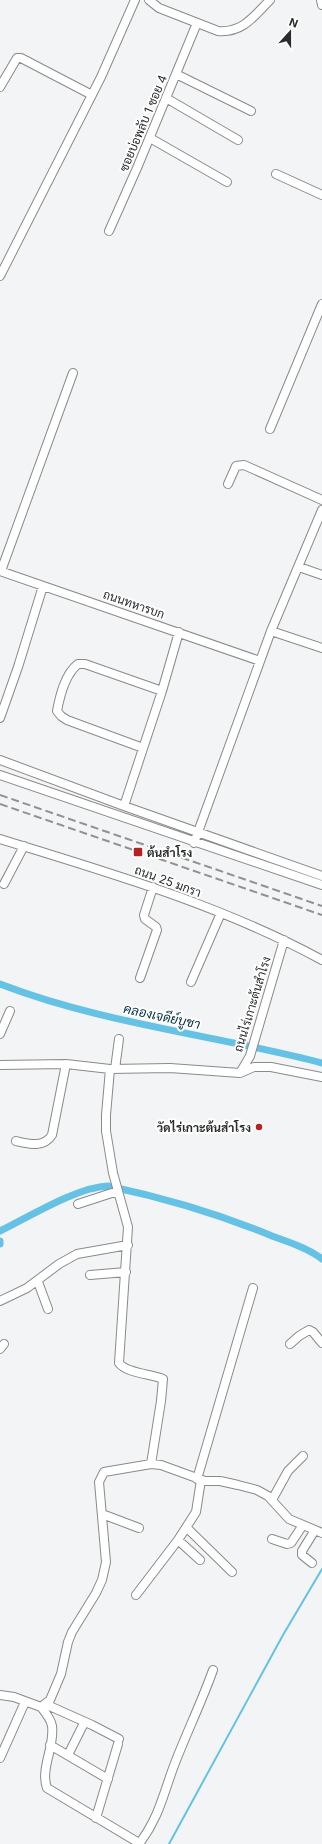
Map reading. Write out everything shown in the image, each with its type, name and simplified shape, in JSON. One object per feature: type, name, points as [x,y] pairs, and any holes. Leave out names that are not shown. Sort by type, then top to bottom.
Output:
[{"type":"street","points":[[0,276],[92,96],[135,0]]},
{"type":"street","points":[[149,0],[159,8],[218,31],[228,32],[239,29],[270,0]]},
{"type":"street","points":[[321,0],[322,5]]},
{"type":"street","name":"ซอยบ่อพลับ 1 ซอย 4","points":[[109,231],[150,138],[197,23]]},
{"type":"street","points":[[0,87],[15,59],[21,58],[92,96]]},
{"type":"street","points":[[176,74],[251,111]]},
{"type":"street","points":[[166,98],[238,140]]},
{"type":"street","points":[[150,138],[227,182]]},
{"type":"street","points":[[276,174],[322,195]]},
{"type":"street","points":[[270,428],[322,304]]},
{"type":"street","points":[[0,571],[73,373]]},
{"type":"street","points":[[228,484],[236,466],[244,465],[322,500]]},
{"type":"street","points":[[194,843],[199,833],[271,631],[322,510]]},
{"type":"street","points":[[299,567],[322,576]]},
{"type":"street","name":"ถนนทหารบก","points":[[0,571],[260,661]]},
{"type":"street","points":[[0,718],[18,667],[43,586]]},
{"type":"street","points":[[271,631],[322,648]]},
{"type":"street","points":[[124,806],[162,692],[179,632]]},
{"type":"street","points":[[143,748],[67,720],[60,716],[57,711],[58,704],[68,674],[72,668],[78,664],[85,664],[162,692]]},
{"type":"street","points":[[0,760],[124,806],[322,876]]},
{"type":"street","points":[[0,775],[194,843],[322,885]]},
{"type":"street","name":"ถนน 25 มกรา","points":[[0,839],[152,887],[257,927],[322,960]]},
{"type":"street","points":[[4,884],[24,846]]},
{"type":"street","points":[[140,978],[157,930],[156,927],[145,919],[144,915],[152,887]]},
{"type":"street","points":[[191,982],[221,913]]},
{"type":"street","name":"ถนนไร่เกาะต้นสำโรง","points":[[240,1073],[250,1056],[284,940]]},
{"type":"street","points":[[0,1034],[10,1010]]},
{"type":"street","points":[[119,1039],[106,1115],[106,1131],[117,1188],[126,1219],[128,1245],[119,1363],[128,1369],[163,1379],[151,1464]]},
{"type":"street","points":[[16,1141],[34,1144],[45,1143],[52,1135],[66,1064]]},
{"type":"street","points":[[0,1065],[66,1064],[113,1069],[170,1068],[240,1073],[254,1067],[271,1067],[322,1077]]},
{"type":"street","points":[[78,1204],[117,1188]]},
{"type":"street","points":[[0,1301],[38,1282],[59,1264],[77,1254],[128,1245]]},
{"type":"street","points":[[90,1275],[126,1272]]},
{"type":"street","points":[[38,1282],[48,1309]]},
{"type":"street","points":[[136,1595],[187,1528],[196,1512],[199,1479],[253,1288]]},
{"type":"street","points":[[290,1344],[309,1330],[313,1332],[322,1343]]},
{"type":"street","points":[[272,1500],[288,1471],[303,1456]]},
{"type":"street","points":[[43,1706],[50,1700],[61,1674],[68,1642],[72,1632],[96,1593],[102,1580],[106,1562],[99,1482],[104,1472],[151,1464],[161,1465],[199,1479],[238,1485],[257,1490],[272,1500],[284,1515],[319,1532],[302,1551],[302,1555],[312,1563]]},
{"type":"street","points":[[102,1514],[139,1528]]},
{"type":"street","points":[[272,1539],[287,1544],[291,1543],[303,1525]]},
{"type":"street","points":[[187,1528],[232,1572]]},
{"type":"street","points":[[178,1540],[200,1560]]},
{"type":"street","points":[[43,1706],[52,1724],[46,1775],[47,1788],[139,1844],[158,1813],[174,1766],[212,1670]]},
{"type":"street","points":[[0,1694],[43,1706],[92,1725],[119,1742],[96,1818]]},
{"type":"street","points":[[0,1758],[25,1702]]},
{"type":"street","points":[[68,1755],[83,1725]]},
{"type":"street","points":[[50,1745],[108,1779]]},
{"type":"waterway","name":"คลองเจดีย์บูชา","points":[[0,984],[39,998],[119,1019],[241,1044],[322,1063]]},
{"type":"waterway","points":[[0,1231],[82,1191],[108,1186],[171,1201],[212,1214],[298,1246],[322,1259]]},
{"type":"waterway","points":[[169,1844],[283,1635],[322,1569]]},
{"type":"railway","points":[[0,795],[322,906]]},
{"type":"railway","points":[[0,804],[322,915]]},
{"type":"place","name":"ต้นสำโรง","points":[[138,852]]},
{"type":"place","name":"วัดไร่เกาะต้นสำโรง","points":[[259,1127]]}]
